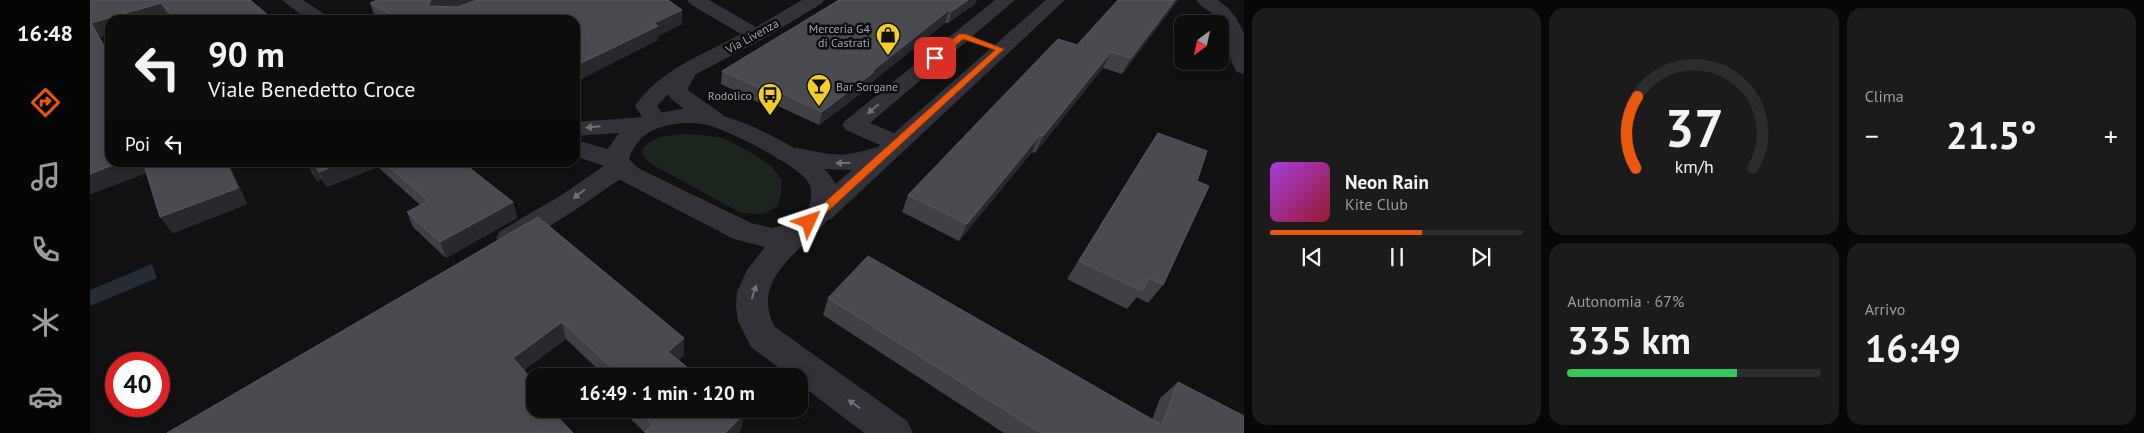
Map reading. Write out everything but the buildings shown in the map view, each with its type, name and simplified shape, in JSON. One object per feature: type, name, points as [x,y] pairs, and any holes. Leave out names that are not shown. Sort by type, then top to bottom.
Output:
[{"type":"street","points":[[291,0],[313,15]]},
{"type":"street","points":[[696,0],[756,35]]},
{"type":"street","name":"Via Livenza","points":[[650,122],[646,106],[651,98],[663,87],[688,70],[756,35],[815,0]]},
{"type":"street","points":[[893,147],[854,125],[1006,0]]},
{"type":"street","points":[[894,433],[763,337],[756,327],[750,306],[756,284],[763,269],[809,222],[1056,0]]},
{"type":"street","points":[[1205,0],[1216,5],[1224,12],[1234,31],[1244,68]]},
{"type":"street","points":[[962,36],[1000,49]]},
{"type":"street","points":[[580,149],[598,154],[618,164],[629,174],[744,232],[772,238],[809,222],[824,197],[821,181],[816,174],[786,154],[714,119],[679,94],[677,88],[688,70]]},
{"type":"street","points":[[580,129],[650,122],[680,117],[714,119]]},
{"type":"street","points":[[486,252],[546,216],[618,164],[621,147],[628,137],[650,122]]},
{"type":"street","points":[[786,154],[829,163],[845,163],[873,158],[893,147]]},
{"type":"shaded area","points":[[682,134],[723,138],[750,152],[771,166],[782,180],[778,205],[765,214],[741,213],[651,164],[643,156],[642,150],[655,139]]},
{"type":"shaded area","points":[[152,264],[157,278],[90,306],[90,290]]},
{"type":"place","name":"Merceria G4 di Castrati","points":[[888,56]]},
{"type":"place","name":"Bar Sorgane","points":[[819,107]]},
{"type":"place","name":"Rodolico","points":[[770,116]]},
{"type":"route","points":[[809,222],[1000,49],[962,36],[935,58]]}]
